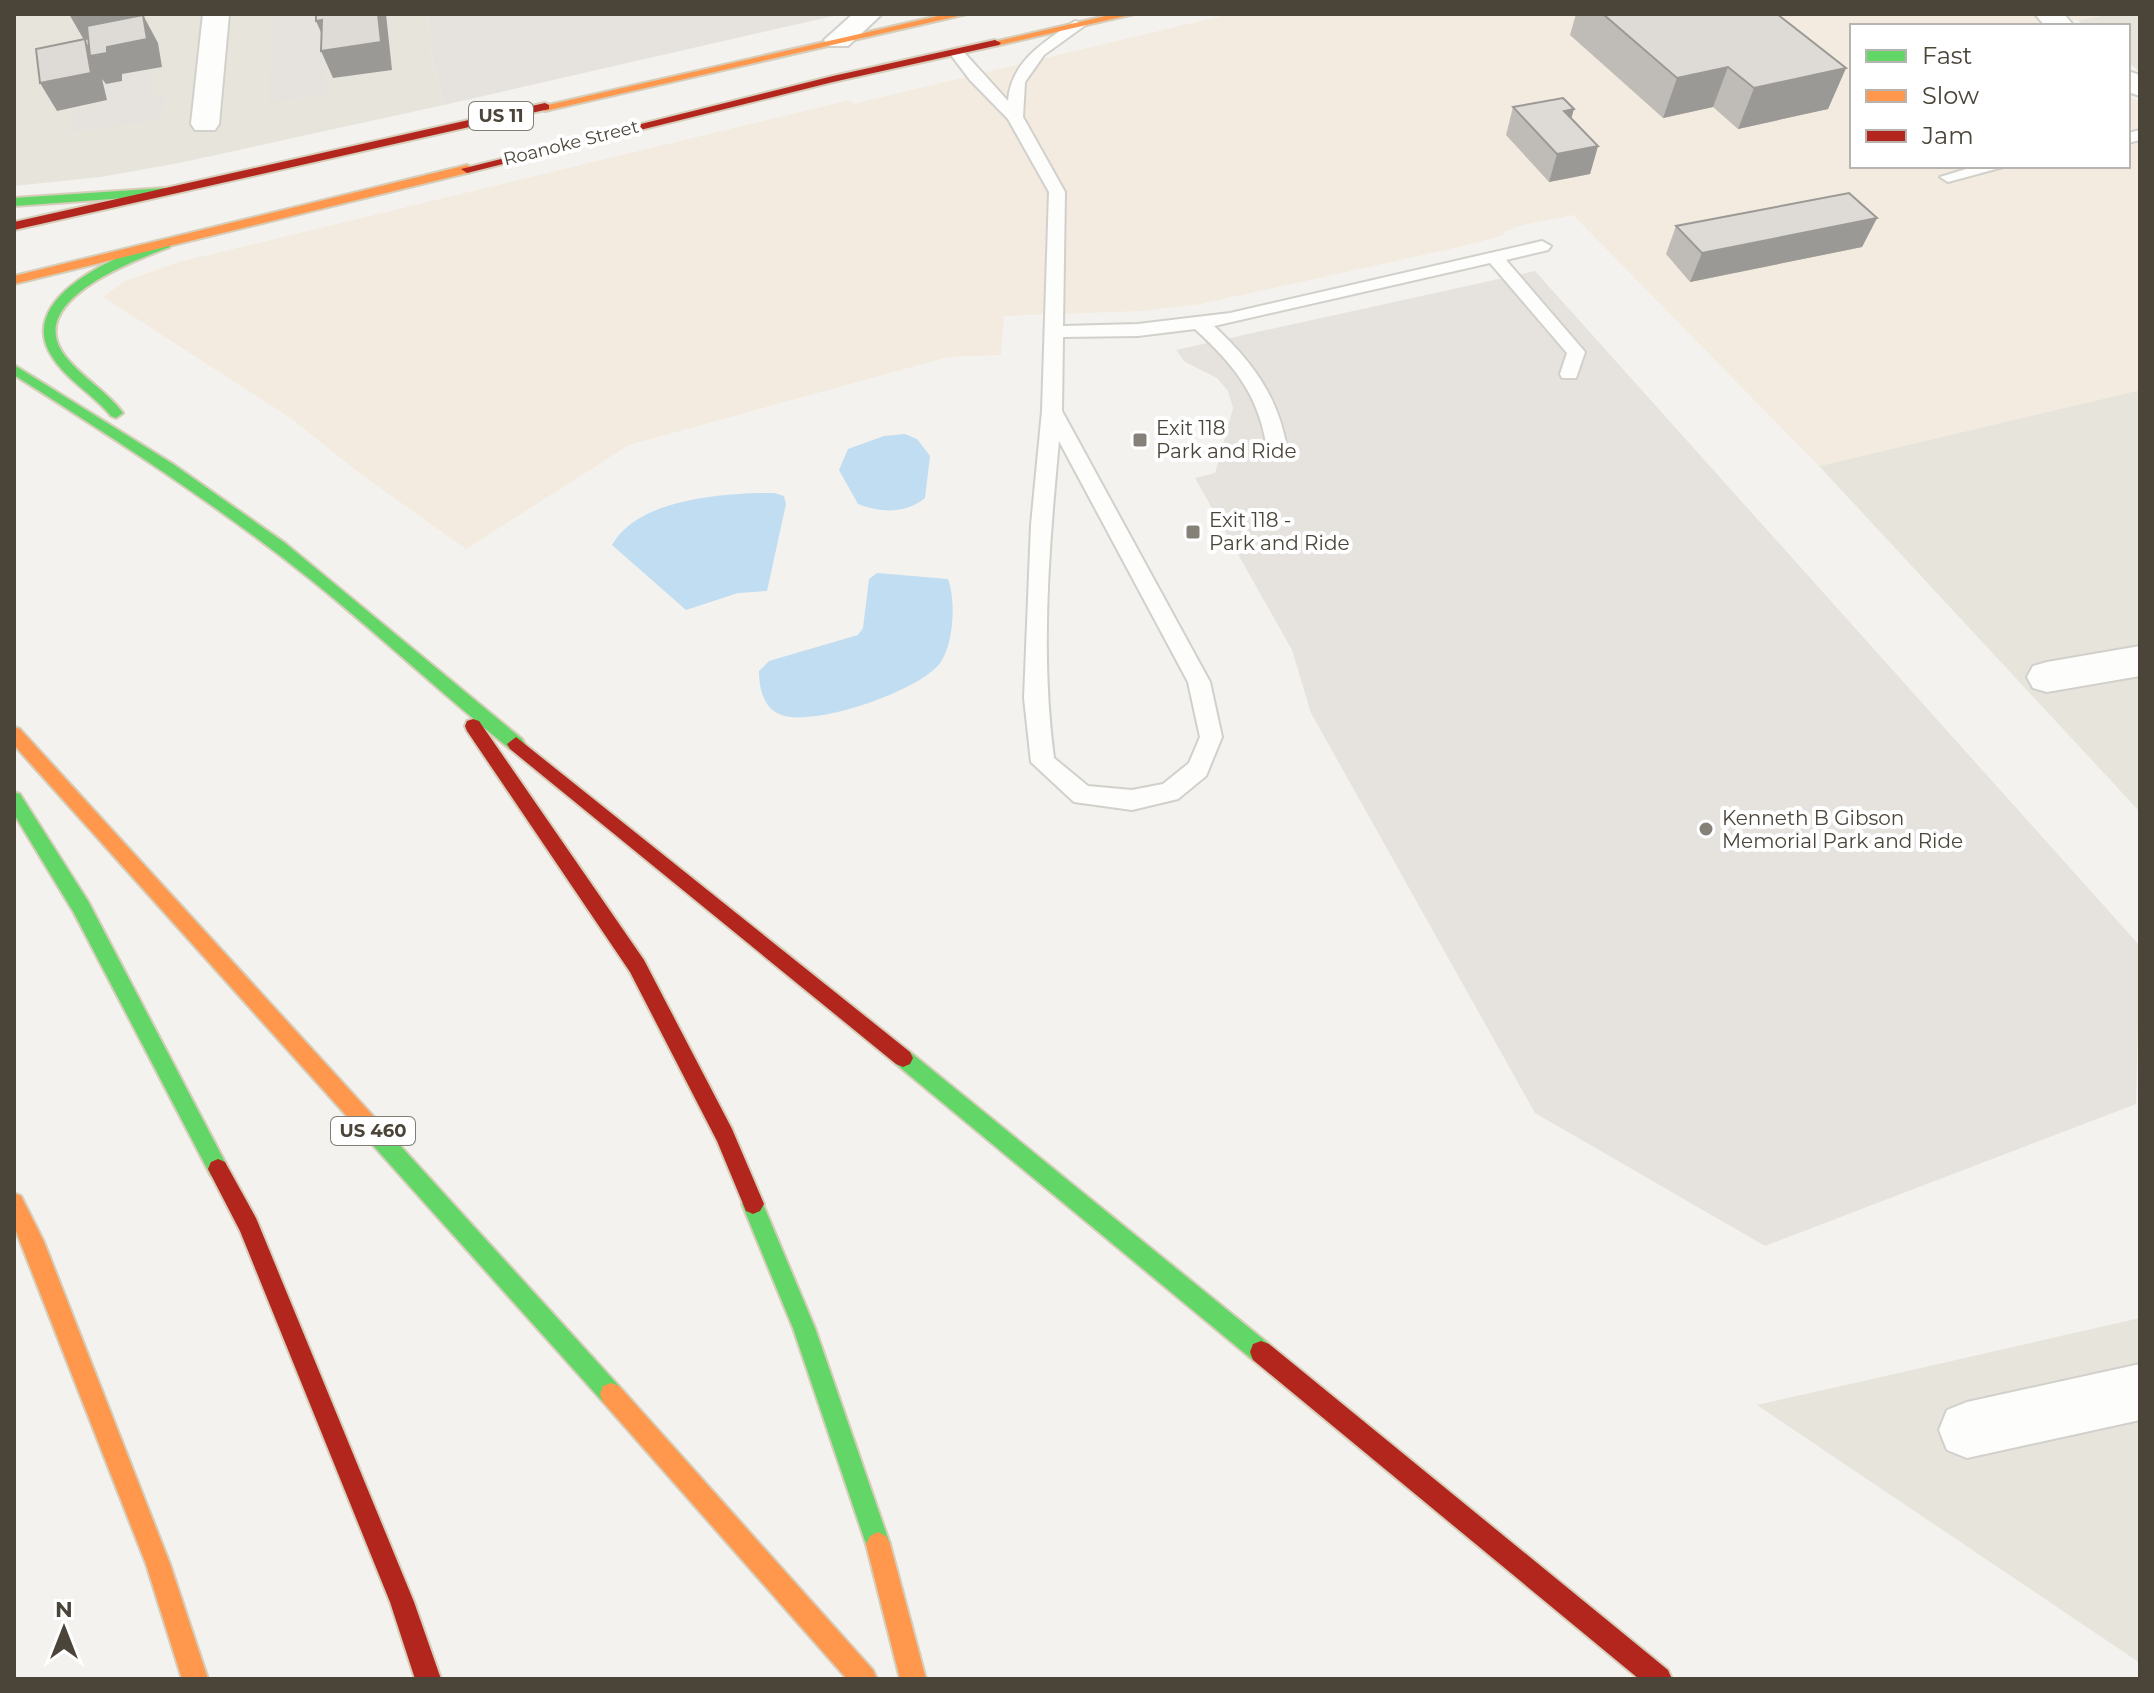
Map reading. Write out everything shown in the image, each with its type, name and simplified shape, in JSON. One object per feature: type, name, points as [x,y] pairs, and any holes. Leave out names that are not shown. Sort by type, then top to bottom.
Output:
[{"type":"main road","name":"Roanoke Street","points":[[14,280],[610,133],[955,51],[1129,14]]},
{"type":"main road","name":"Roanoke Street","points":[[14,226],[949,15]]},
{"type":"main road","points":[[610,133],[644,114],[681,100],[910,46],[927,37],[949,15]]},
{"type":"main road","points":[[955,51],[968,34],[980,28]]},
{"type":"main road","points":[[14,202],[164,192]]},
{"type":"main road","points":[[119,434],[116,412],[54,350],[49,331],[51,320],[58,306],[84,282],[106,268],[165,244]]},
{"type":"main road","points":[[14,369],[119,434],[315,575],[452,694],[597,806],[1659,1679]]},
{"type":"main road","points":[[452,694],[637,966],[725,1136],[804,1328],[883,1560],[913,1679]]},
{"type":"main road","name":"US 460","points":[[14,734],[732,1527],[864,1679]]},
{"type":"main road","points":[[14,799],[81,907],[248,1225],[402,1602],[428,1679]]},
{"type":"main road","points":[[14,1203],[33,1242],[158,1564],[195,1679]]},
{"type":"street","points":[[205,124],[216,14]]},
{"type":"street","points":[[838,40],[869,14]]},
{"type":"street","points":[[2047,677],[2140,661]]},
{"type":"street","points":[[1967,1430],[2140,1392]]},
{"type":"lane","points":[[1015,117],[1017,82],[1039,52],[1080,24]]},
{"type":"lane","points":[[955,51],[975,77],[1015,117],[1057,192],[1052,411],[1041,525],[1035,698],[1043,762],[1082,795],[1132,800],[1170,792],[1198,769],[1211,737],[1199,682],[1052,411]]},
{"type":"lane","points":[[1948,177],[1990,168]]},
{"type":"lane","points":[[1054,332],[1138,330],[1201,324],[1496,259],[1542,246]]},
{"type":"lane","points":[[1496,259],[1576,352],[1569,374]]},
{"type":"lane","points":[[1201,324],[1254,376],[1273,419],[1276,443]]},
{"type":"shaded area","points":[[14,14],[428,14],[432,56],[444,105],[179,163],[101,177],[14,186]]},
{"type":"shaded area","points":[[274,14],[328,14],[326,94],[268,103]]},
{"type":"shaded area","points":[[428,14],[842,14],[444,105],[432,56]]},
{"type":"shaded area","points":[[1230,14],[2113,14],[2052,24],[1850,24],[1850,168],[2130,168],[2130,96],[2140,103],[2140,390],[1819,466],[1573,215],[1523,225],[1503,232],[1505,235],[1459,247],[1201,304],[1141,311],[1004,316],[1001,355],[948,357],[629,445],[466,549],[359,473],[292,419],[103,297],[125,281],[179,262],[850,100],[853,104]]},
{"type":"shaded area","points":[[2113,14],[2140,14],[2140,72],[2130,64],[2130,24],[2082,24],[2078,20]]},
{"type":"shaded area","points":[[157,68],[149,86],[156,95],[166,95],[161,120],[71,132],[73,110],[99,105],[103,85],[122,81],[122,74]]},
{"type":"shaded area","name":"Kenneth B Gibson Memorial Park and Ride","points":[[1535,271],[2140,946],[2136,1104],[1765,1246],[1535,1113],[1311,713],[1292,650],[1195,478],[1215,473],[1233,408],[1228,391],[1217,378],[1185,362],[1176,350]]},
{"type":"shaded area","points":[[2140,390],[2140,812],[1819,466]]},
{"type":"shaded area","points":[[2140,1318],[2140,1663],[1757,1405],[1881,1377]]},
{"type":"water","points":[[905,434],[917,439],[930,456],[925,498],[909,507],[893,510],[858,504],[839,470],[848,449],[884,436]]},
{"type":"water","points":[[774,493],[784,496],[786,504],[767,591],[738,593],[686,610],[612,545],[624,529],[662,508],[709,497]]},
{"type":"water","points":[[877,573],[948,579],[952,622],[948,645],[940,663],[911,685],[864,705],[814,716],[794,717],[774,711],[763,696],[759,671],[769,661],[858,635],[863,628],[869,579]]},
{"type":"building","points":[[316,14],[378,14],[381,42],[321,51],[322,20],[316,21]]},
{"type":"building","points":[[1603,14],[1777,14],[1846,68],[1754,88],[1728,67],[1677,78]]},
{"type":"building","points":[[143,15],[147,39],[107,47],[107,53],[90,56],[87,26]]},
{"type":"building","points":[[85,39],[91,73],[40,83],[36,49]]},
{"type":"building","points":[[1563,98],[1574,109],[1564,111],[1598,146],[1557,154],[1513,107]]},
{"type":"building","points":[[1849,193],[1877,218],[1702,253],[1676,226]]},
{"type":"traffic: fast","points":[[14,202],[164,192]]},
{"type":"traffic: fast","points":[[116,413],[68,368],[55,351],[49,331],[54,313],[66,296],[84,282],[127,259],[165,244]]},
{"type":"traffic: fast","points":[[14,369],[243,520],[341,596],[516,744]]},
{"type":"traffic: fast","points":[[14,799],[81,907],[218,1169]]},
{"type":"traffic: fast","points":[[903,1058],[1261,1352]]},
{"type":"traffic: fast","points":[[369,1126],[611,1394]]},
{"type":"traffic: fast","points":[[753,1204],[804,1328],[878,1544]]},
{"type":"traffic: slow","points":[[545,107],[962,14]]},
{"type":"traffic: slow","points":[[995,43],[1129,14]]},
{"type":"traffic: slow","points":[[14,280],[467,169]]},
{"type":"traffic: slow","points":[[14,734],[369,1126]]},
{"type":"traffic: slow","points":[[14,1203],[33,1242],[158,1564],[195,1679]]},
{"type":"traffic: slow","points":[[611,1394],[864,1679]]},
{"type":"traffic: slow","points":[[878,1544],[913,1679]]},
{"type":"traffic: jam","points":[[467,169],[833,79],[995,43]]},
{"type":"traffic: jam","points":[[14,226],[545,107]]},
{"type":"traffic: jam","points":[[473,726],[637,966],[725,1136],[753,1204]]},
{"type":"traffic: jam","points":[[516,744],[903,1058]]},
{"type":"traffic: jam","points":[[218,1169],[248,1225],[402,1602],[428,1679]]},
{"type":"traffic: jam","points":[[1261,1352],[1659,1679]]},
{"type":"place","name":"Exit 118 Park and Ride","points":[[1140,440]]},
{"type":"place","name":"Exit 118 - Park and Ride","points":[[1193,532]]},
{"type":"place","name":"Kenneth B Gibson Memorial Park and Ride","points":[[1706,829]]}]
